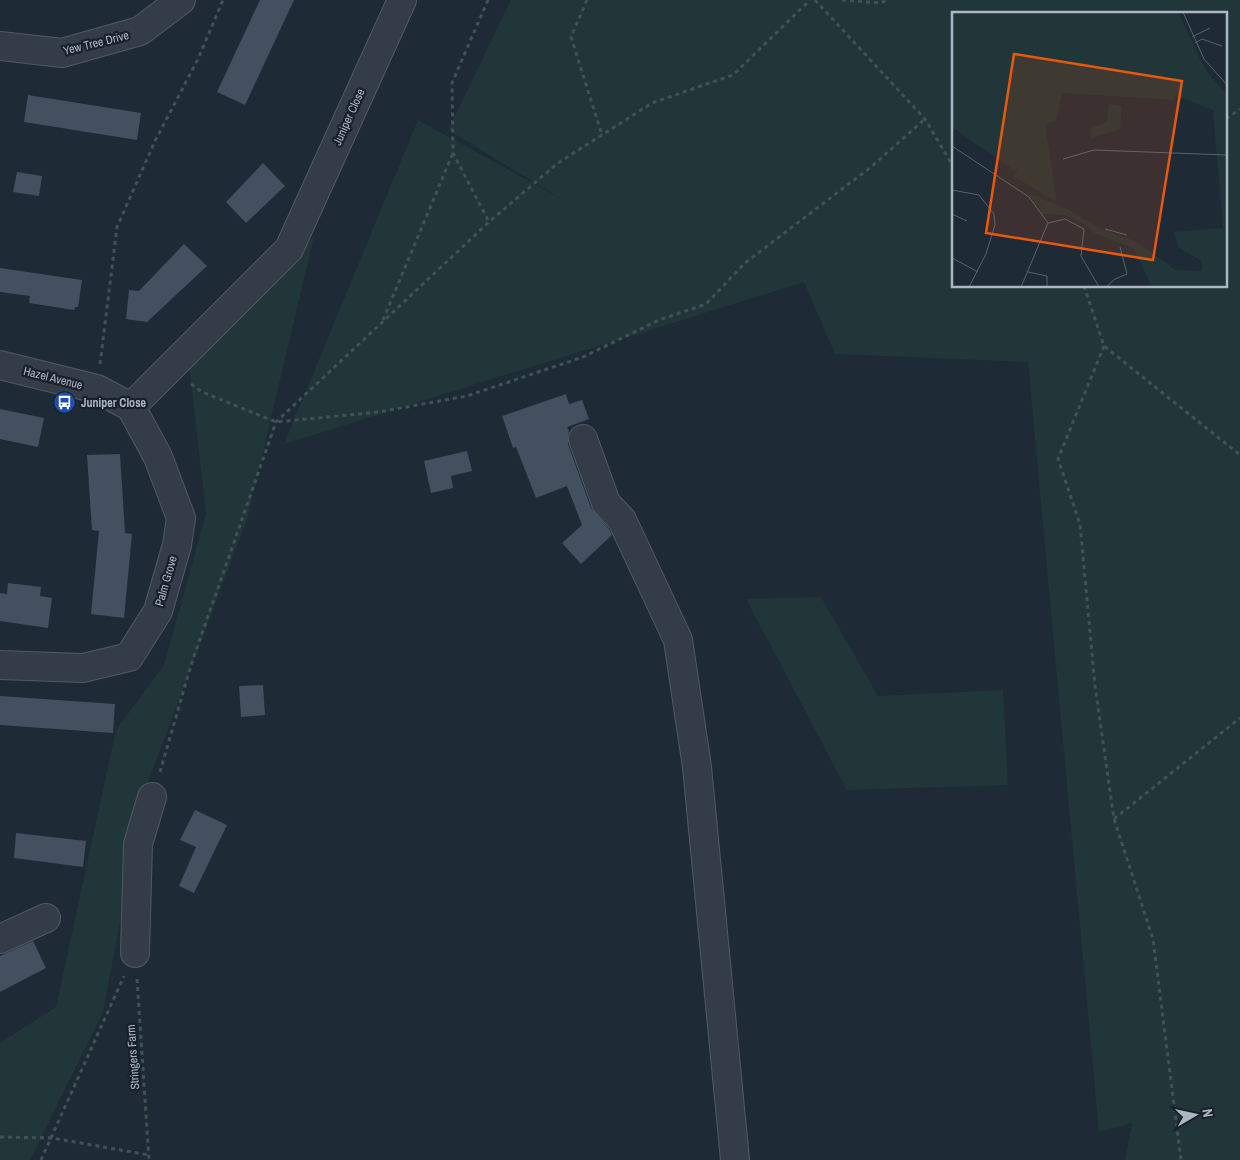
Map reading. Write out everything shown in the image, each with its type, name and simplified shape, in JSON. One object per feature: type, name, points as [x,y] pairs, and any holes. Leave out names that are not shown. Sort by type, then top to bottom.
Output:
[{"type":"street","name":"Yew Tree Drive","points":[[0,46],[62,53],[140,31],[181,0]]},
{"type":"street","name":"Juniper Close","points":[[132,407],[289,249],[402,0]]},
{"type":"street","name":"Hazel Avenue","points":[[0,365],[97,389],[132,407]]},
{"type":"street","name":"Palm Grove","points":[[0,664],[83,668],[129,656],[158,610],[177,545],[181,518],[158,457],[132,407]]},
{"type":"street","points":[[583,439],[606,503],[622,520],[678,640],[697,767],[736,1160]]},
{"type":"street","points":[[135,953],[138,844],[152,797]]},
{"type":"street","points":[[0,939],[46,918]]},
{"type":"path","points":[[97,389],[117,227],[154,141],[198,59],[223,0]]},
{"type":"path","points":[[382,321],[454,153],[452,83],[488,0]]},
{"type":"path","points":[[587,0],[571,37],[602,135]]},
{"type":"path","points":[[152,797],[191,665],[276,422],[382,321],[428,282],[489,222],[558,163],[652,103],[733,75],[810,0]]},
{"type":"path","points":[[815,0],[925,119],[952,165]]},
{"type":"path","points":[[842,0],[880,3],[886,0]]},
{"type":"path","points":[[1228,118],[1240,109]]},
{"type":"path","points":[[171,368],[202,392],[276,422],[379,412],[467,396],[583,357],[659,320],[706,304],[745,263],[871,167],[925,119]]},
{"type":"path","points":[[454,153],[489,222]]},
{"type":"path","points":[[1085,288],[1104,346],[1240,455]]},
{"type":"path","points":[[1104,346],[1058,459],[1080,524],[1095,686],[1114,819],[1153,939],[1181,1160]]},
{"type":"path","points":[[1114,819],[1240,718]]},
{"type":"path","points":[[42,1160],[135,953]]},
{"type":"path","name":"Stringers Farm","points":[[135,953],[149,1160]]},
{"type":"path","points":[[0,1137],[52,1138],[149,1155]]},
{"type":"green space","points":[[511,0],[1240,0],[1240,1160],[1125,1160],[1132,1123],[1099,1132],[1028,362],[835,354],[804,282],[284,444],[418,120],[562,199],[448,130]]},
{"type":"green space","points":[[314,237],[247,519],[145,790],[103,1012],[30,1160],[0,1160],[0,1043],[56,1007],[116,730],[164,665],[206,514],[189,364]]},
{"type":"green space","points":[[821,597],[878,696],[1003,690],[1008,785],[847,790],[746,599]]},
{"type":"building","points":[[260,0],[294,0],[245,105],[217,92]]},
{"type":"building","points":[[28,95],[141,113],[137,140],[24,122]]},
{"type":"building","points":[[263,163],[285,186],[246,223],[226,202]]},
{"type":"building","points":[[17,172],[42,176],[39,196],[13,192]]},
{"type":"building","points":[[184,244],[207,266],[147,322],[126,319],[129,290],[139,291]]},
{"type":"building","points":[[0,268],[82,280],[78,307],[75,307],[74,310],[29,303],[30,296],[0,292]]},
{"type":"building","points":[[566,394],[569,404],[582,400],[589,419],[567,427],[569,432],[568,444],[591,508],[612,535],[581,564],[562,543],[582,525],[567,486],[536,498],[516,447],[513,448],[502,416]]},
{"type":"building","points":[[0,409],[44,418],[38,447],[0,439]]},
{"type":"building","points":[[467,451],[472,471],[451,476],[453,488],[431,493],[424,461]]},
{"type":"building","points":[[120,454],[125,533],[132,534],[124,618],[91,614],[99,531],[92,530],[87,455]]},
{"type":"building","points":[[8,583],[41,587],[40,596],[52,598],[48,628],[0,621],[0,593],[7,594]]},
{"type":"building","points":[[263,685],[265,715],[241,717],[239,686]]},
{"type":"building","points":[[0,696],[115,704],[113,733],[0,725]]},
{"type":"building","points":[[195,810],[227,825],[194,893],[179,886],[196,847],[180,840]]},
{"type":"building","points":[[16,833],[86,841],[83,867],[14,858]]},
{"type":"building","points":[[33,941],[46,968],[0,992],[0,956]]},
{"type":"place","name":"Juniper Close","points":[[65,403]]}]
